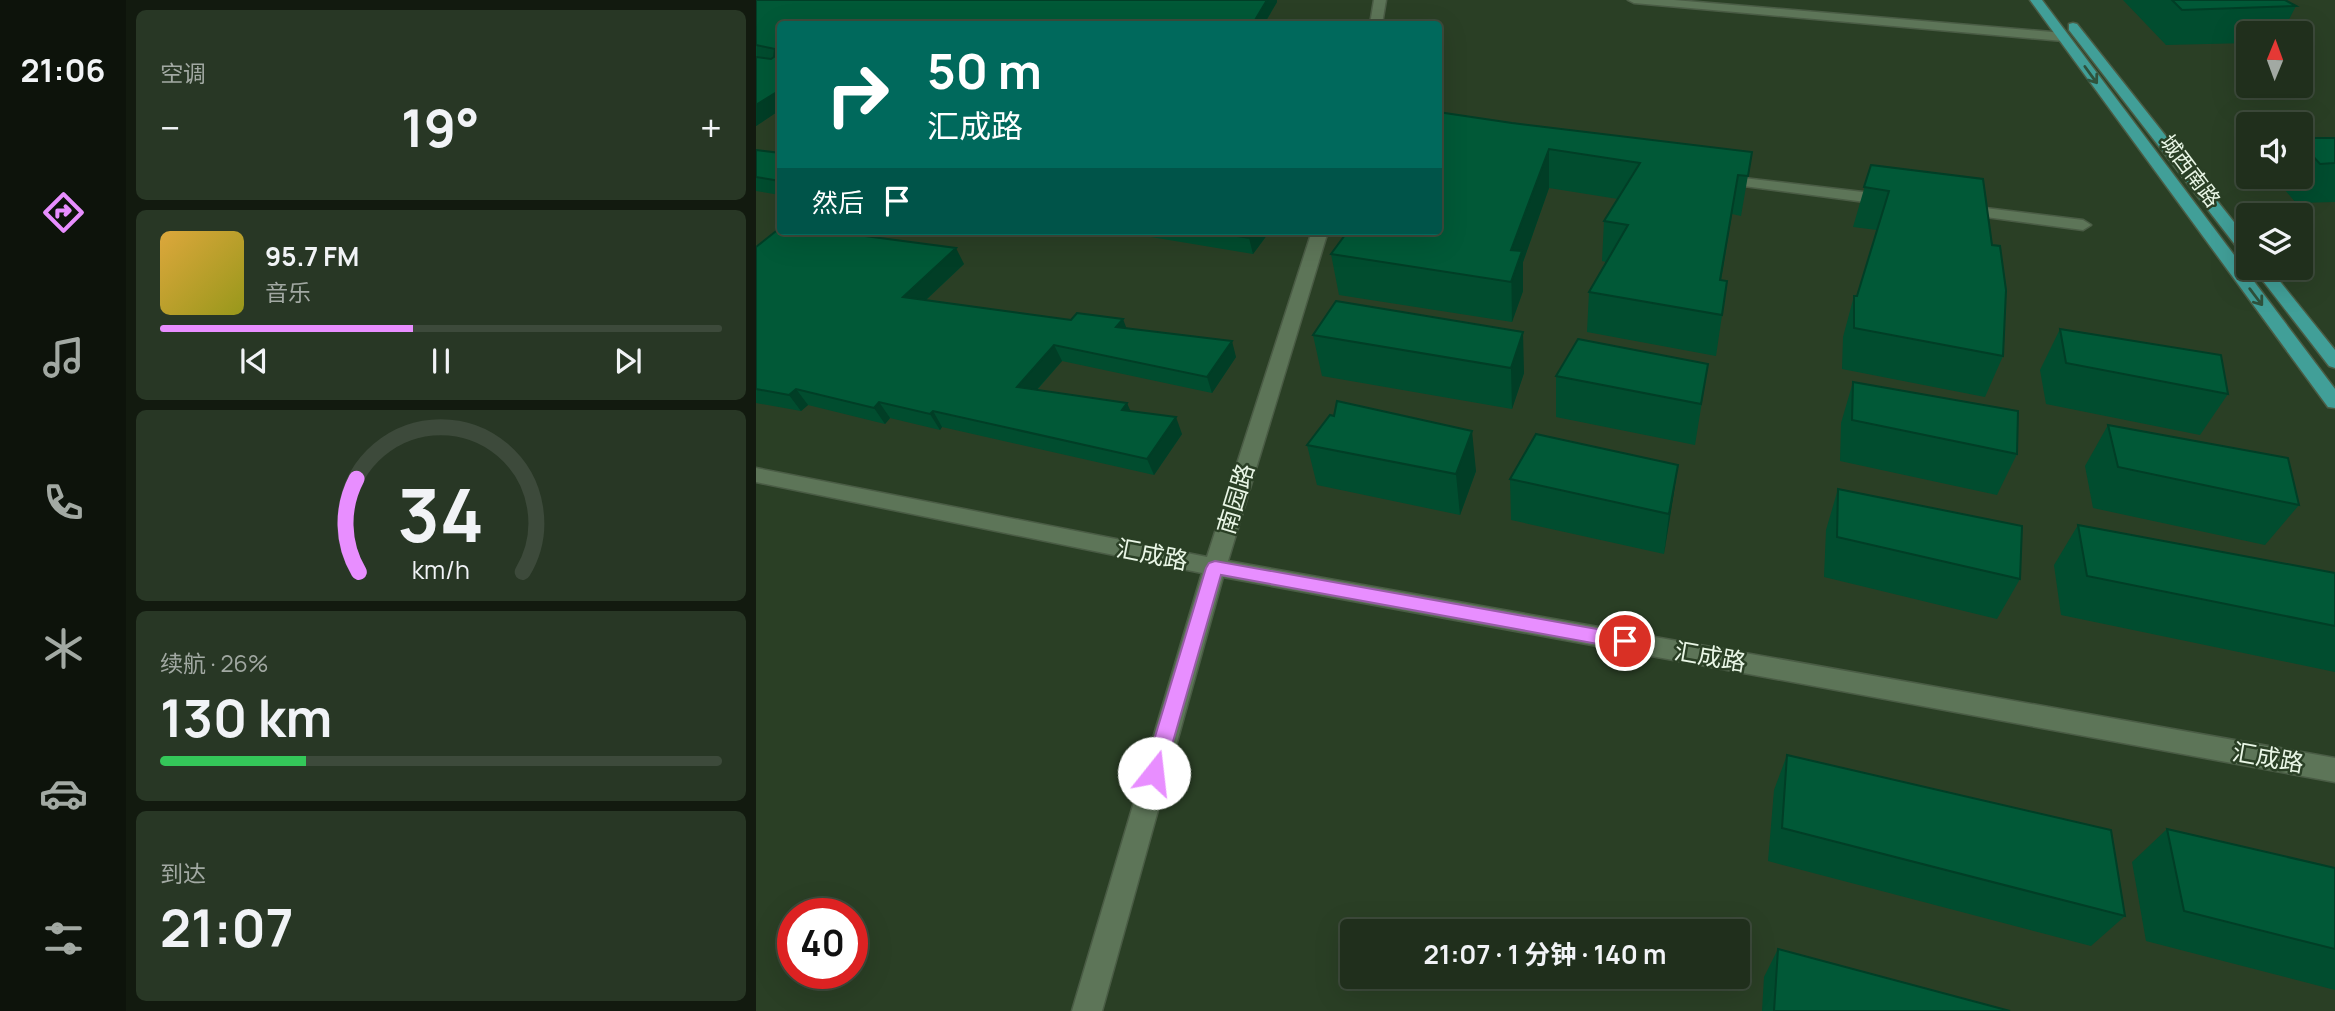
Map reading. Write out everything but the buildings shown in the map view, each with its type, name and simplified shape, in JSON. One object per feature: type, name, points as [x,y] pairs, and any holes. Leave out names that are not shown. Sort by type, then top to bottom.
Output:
[{"type":"main road","name":"城西南路","points":[[2036,0],[2335,402]]},
{"type":"main road","name":"城西南路","points":[[2052,0],[2236,235]]},
{"type":"main road","points":[[2270,280],[2335,362]]},
{"type":"street","points":[[1376,21],[1380,0]]},
{"type":"street","points":[[1634,0],[2063,37]]},
{"type":"street","points":[[1699,177],[1905,202]]},
{"type":"street","points":[[1946,208],[2083,225]]},
{"type":"street","name":"南园路","points":[[1087,1011],[1215,568],[1319,235]]},
{"type":"street","name":"汇成路","points":[[756,475],[1215,568],[2335,770]]},
{"type":"route","points":[[1154,773],[1215,568],[1625,641]]}]
